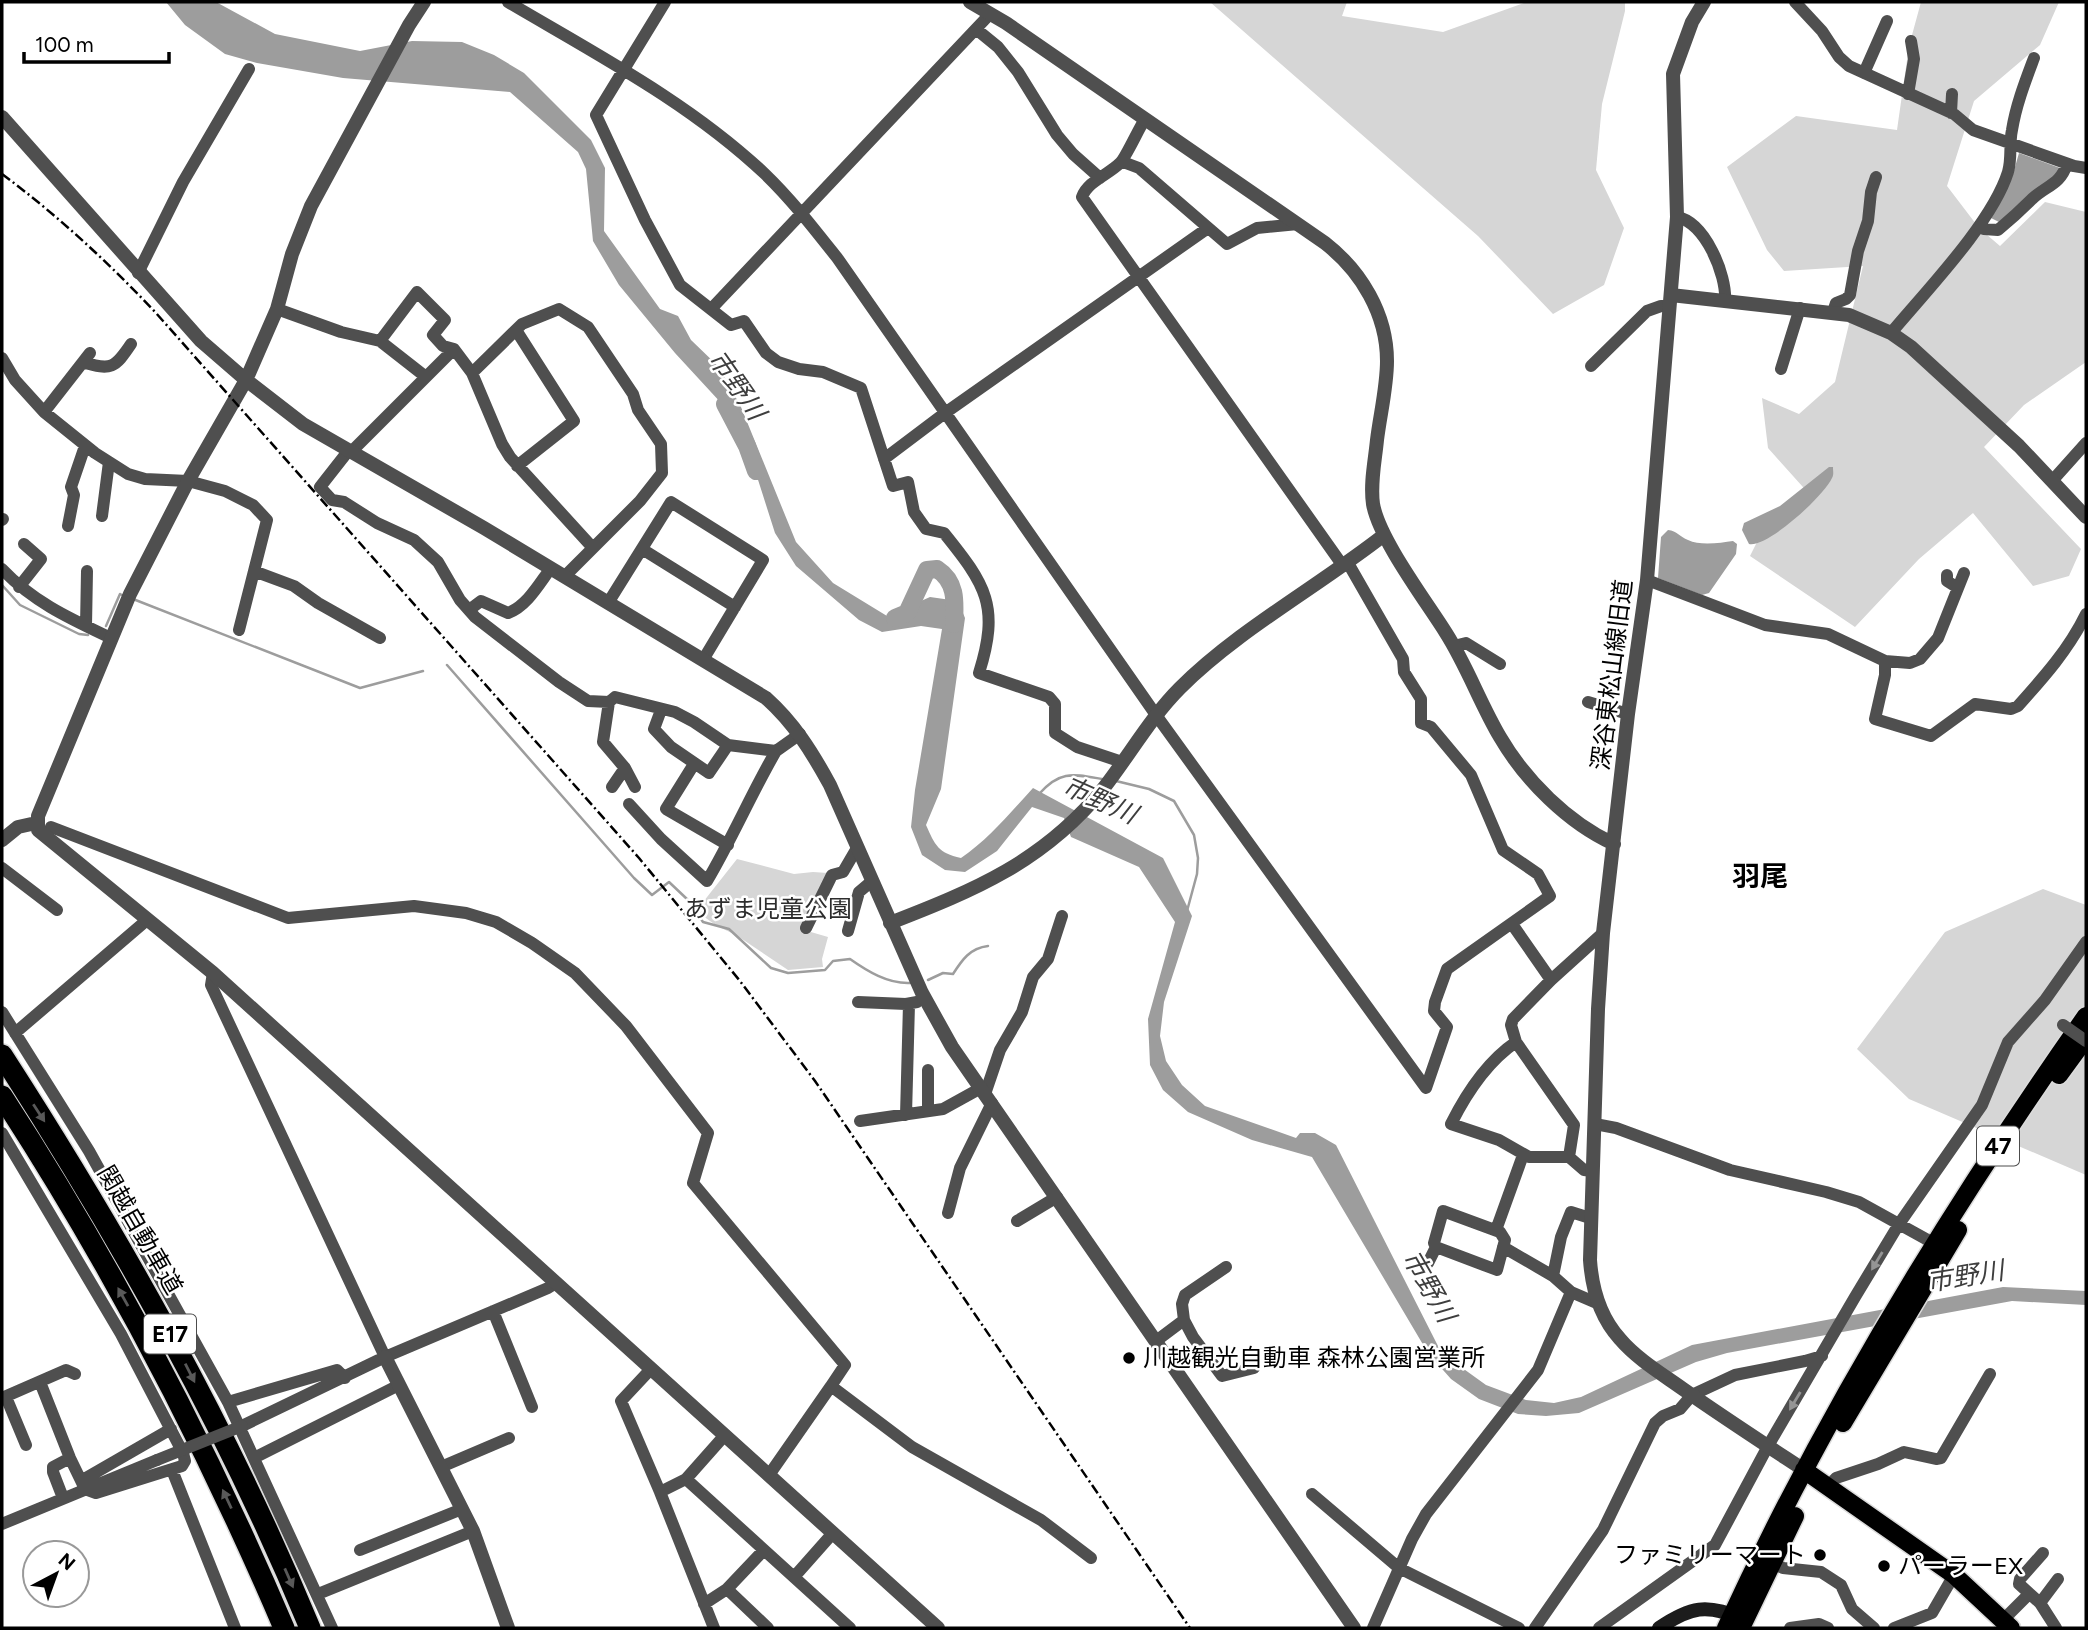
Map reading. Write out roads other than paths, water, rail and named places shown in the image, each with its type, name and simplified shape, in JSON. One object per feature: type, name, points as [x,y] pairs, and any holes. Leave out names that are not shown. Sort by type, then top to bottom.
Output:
[{"type":"highway","name":"関越自動車道","points":[[2,1055],[124,1251],[170,1334],[250,1493],[310,1628]]},
{"type":"highway","name":"関越自動車道","points":[[2,1096],[105,1264],[184,1409],[232,1509],[284,1628]]},
{"type":"main road","name":"47","points":[[1921,1280],[1936,1244],[2086,1016]]},
{"type":"main road","name":"47","points":[[1736,1623],[1772,1563],[1882,1345],[1921,1280],[2086,1040]]},
{"type":"main road","name":"47","points":[[1736,1623],[1815,1478]]},
{"type":"main road","points":[[1815,1478],[1954,1575],[2007,1624]]},
{"type":"main road","points":[[1659,1628],[1693,1609],[1706,1608],[1736,1623]]},
{"type":"street","points":[[36,823],[128,597],[188,481],[246,380],[278,309],[292,254],[312,206],[424,2]]},
{"type":"street","points":[[508,2],[689,113],[730,143],[765,174],[802,213],[946,413],[1156,715],[1426,1088],[1447,1027],[1434,1011],[1447,969],[1550,896],[1538,874],[1503,850],[1471,775],[1431,727],[1422,723],[1421,699],[1405,672],[1403,659],[1346,565],[1082,197],[1085,189],[1122,162],[1129,144],[1145,119]]},
{"type":"street","points":[[665,2],[596,115],[645,220],[680,285],[731,325],[744,321],[766,353],[778,362],[799,369],[823,372],[861,388],[893,486],[908,482],[914,512],[926,529],[944,533],[985,592],[990,613],[989,640],[979,673],[1049,697],[1055,704],[1055,733],[1077,747],[1122,762]]},
{"type":"street","points":[[970,2],[1298,224],[1340,255],[1353,269],[1364,284],[1380,317],[1387,360],[1373,477],[1374,505],[1384,535],[1454,646],[1494,726],[1516,761],[1570,817],[1596,836],[1614,844]]},
{"type":"street","name":"深谷東松山線旧道","points":[[1688,1392],[1630,1349],[1613,1330],[1599,1304],[1592,1283],[1590,1218],[1603,933],[1628,714],[1647,580],[1677,217],[1673,74],[1692,22],[1704,2]]},
{"type":"street","points":[[1795,2],[1849,66],[1951,113],[1973,130],[2086,168]]},
{"type":"street","points":[[1806,13],[1816,2]]},
{"type":"street","points":[[712,308],[990,14]]},
{"type":"street","points":[[1864,73],[1887,21]]},
{"type":"street","points":[[975,29],[998,47],[1018,72],[1057,135],[1073,154],[1100,178]]},
{"type":"street","points":[[1908,94],[1914,59],[1911,41]]},
{"type":"street","points":[[1891,333],[1979,226],[2008,172],[2011,134],[2018,100],[2034,58]]},
{"type":"street","points":[[138,273],[183,181],[249,69]]},
{"type":"street","points":[[1951,113],[1952,94]]},
{"type":"street","points":[[2,117],[201,341],[303,424],[565,576],[766,698],[785,716],[800,734],[830,785],[925,1000],[952,1047],[1354,1628]]},
{"type":"street","points":[[1122,162],[1139,168],[1227,244],[1257,228],[1298,224]]},
{"type":"street","points":[[1979,226],[1998,230],[2035,197],[2053,186],[2064,174],[2067,163]]},
{"type":"street","points":[[1833,312],[1836,303],[1850,295],[1876,177]]},
{"type":"street","points":[[1677,217],[1685,218],[1711,247],[1726,293],[1725,301]]},
{"type":"street","points":[[884,459],[1208,228]]},
{"type":"street","points":[[380,341],[417,292],[445,320],[433,335],[443,346],[454,349],[472,373],[502,444],[517,466],[593,548]]},
{"type":"street","points":[[1591,366],[1647,311],[1670,301],[1725,301],[1833,312],[1868,321],[1911,347],[2020,446],[2086,517]]},
{"type":"street","points":[[278,309],[341,332],[380,341],[425,377]]},
{"type":"street","points":[[472,373],[522,324],[559,309],[589,327],[634,394],[638,410],[661,444],[662,473],[640,501],[565,576]]},
{"type":"street","points":[[1781,369],[1800,309]]},
{"type":"street","points":[[516,330],[574,421],[517,466]]},
{"type":"street","points":[[44,412],[87,357],[102,368],[113,366],[131,344]]},
{"type":"street","points":[[454,349],[350,451],[320,487],[332,500],[344,502],[377,523],[414,541],[438,562],[460,600],[469,610],[559,682],[588,701],[609,702]]},
{"type":"street","points":[[2,358],[15,380],[44,412],[85,446],[128,474],[145,479],[188,481],[225,491],[253,505],[267,520],[239,630]]},
{"type":"street","points":[[2052,481],[2086,443]]},
{"type":"street","points":[[68,526],[74,495],[71,487],[85,446]]},
{"type":"street","points":[[102,516],[109,462]]},
{"type":"street","points":[[608,603],[671,502],[763,560],[703,660]]},
{"type":"street","points":[[890,923],[968,892],[1005,873],[1054,838],[1103,789],[1156,715],[1202,668],[1384,535]]},
{"type":"street","points":[[19,587],[41,559],[24,544]]},
{"type":"street","points":[[642,549],[735,607]]},
{"type":"street","points":[[469,610],[481,601],[508,613],[515,611],[551,568]]},
{"type":"street","points":[[2,569],[19,587],[42,604],[111,638]]},
{"type":"street","points":[[86,626],[87,571]]},
{"type":"street","points":[[254,571],[294,586],[318,603],[380,638]]},
{"type":"street","points":[[1647,580],[1765,625],[1828,634],[1885,661],[1910,663],[1924,654],[1941,632],[1964,573]]},
{"type":"street","points":[[1947,575],[1947,580],[1958,588]]},
{"type":"street","points":[[1885,661],[1885,675],[1875,719],[1931,736],[1975,704],[2011,709],[2018,706],[2058,660],[2086,614]]},
{"type":"street","points":[[1454,646],[1466,643],[1500,664]]},
{"type":"street","points":[[635,788],[625,768],[603,742],[609,702],[615,697],[675,712],[728,745],[776,751]]},
{"type":"street","points":[[1588,702],[1604,709],[1628,714]]},
{"type":"street","points":[[661,710],[654,729],[671,747],[709,774],[728,745]]},
{"type":"street","points":[[629,804],[661,839],[707,881],[776,751],[800,734]]},
{"type":"street","points":[[694,764],[666,809],[728,845]]},
{"type":"street","points":[[612,787],[625,768]]},
{"type":"street","points":[[2,841],[18,827],[36,823]]},
{"type":"street","points":[[36,823],[43,835],[213,972],[938,1628]]},
{"type":"street","points":[[51,827],[288,918],[414,906],[466,913],[496,922],[532,943],[575,974],[626,1026],[708,1133],[693,1183],[845,1365],[769,1475]]},
{"type":"street","points":[[806,928],[832,875],[843,872],[857,848]]},
{"type":"street","points":[[2,868],[57,910]]},
{"type":"street","points":[[848,931],[859,892],[872,881]]},
{"type":"street","points":[[948,1213],[999,1050],[1022,1012],[1033,977],[1048,959],[1062,916]]},
{"type":"street","points":[[15,1033],[147,920]]},
{"type":"street","points":[[1512,924],[1551,980]]},
{"type":"street","points":[[1569,1157],[1574,1125],[1563,1105],[1516,1042],[1511,1025],[1513,1019],[1551,980],[1603,933]]},
{"type":"street","points":[[1599,1628],[1715,1545],[1768,1446],[1899,1224],[1982,1105],[2008,1042],[2045,1000],[2086,942]]},
{"type":"street","points":[[213,972],[211,985],[385,1357],[473,1531],[508,1628]]},
{"type":"street","points":[[858,1002],[909,1004],[925,1000]]},
{"type":"street","points":[[906,1115],[909,1004]]},
{"type":"street","points":[[2,1012],[89,1152],[228,1402],[332,1628]]},
{"type":"street","points":[[2063,1025],[2086,1040]]},
{"type":"street","points":[[1516,1042],[1499,1056],[1478,1081],[1462,1102],[1451,1124],[1499,1140],[1523,1155],[1545,1159],[1569,1157],[1584,1170],[1592,1171]]},
{"type":"street","points":[[928,1070],[928,1111]]},
{"type":"street","points":[[860,1121],[943,1109],[986,1095]]},
{"type":"street","points":[[1574,1125],[1616,1128],[1730,1170],[1859,1202],[1936,1244]]},
{"type":"street","points":[[2,1133],[121,1334],[185,1461],[182,1466],[173,1470],[96,1493],[85,1489],[69,1458],[40,1382]]},
{"type":"street","points":[[1496,1230],[1523,1155]]},
{"type":"street","points":[[1017,1221],[1057,1197]]},
{"type":"street","points":[[1428,1263],[1436,1247],[1434,1243],[1443,1211],[1496,1230],[1505,1240],[1497,1269],[1436,1247]]},
{"type":"street","points":[[1553,1276],[1558,1247],[1571,1212],[1590,1218]]},
{"type":"street","points":[[1503,1247],[1553,1276],[1571,1292],[1599,1304]]},
{"type":"street","points":[[1226,1267],[1185,1295],[1182,1304],[1184,1320],[1192,1338],[1222,1376],[1254,1368]]},
{"type":"street","points":[[2,1524],[242,1426],[385,1357],[556,1283]]},
{"type":"street","points":[[1373,1628],[1426,1514],[1538,1370],[1571,1292]]},
{"type":"street","points":[[493,1311],[532,1407]]},
{"type":"street","points":[[1156,1341],[1184,1320]]},
{"type":"street","points":[[1535,1628],[1603,1530],[1655,1423],[1663,1416],[1680,1409],[1688,1392],[1735,1375],[1822,1356]]},
{"type":"street","points":[[26,1445],[4,1397],[66,1370],[75,1374]]},
{"type":"street","points":[[228,1402],[337,1370],[345,1378]]},
{"type":"street","points":[[650,1370],[621,1401],[713,1628]]},
{"type":"street","points":[[1688,1392],[1815,1478],[1836,1478],[1904,1452],[1941,1458],[1990,1374]]},
{"type":"street","points":[[254,1458],[399,1385]]},
{"type":"street","points":[[831,1386],[912,1447],[1041,1520],[1091,1559]]},
{"type":"street","points":[[85,1489],[86,1478],[171,1429]]},
{"type":"street","points":[[660,1492],[686,1479],[725,1435]]},
{"type":"street","points":[[441,1467],[509,1438]]},
{"type":"street","points":[[63,1498],[53,1467],[69,1458]]},
{"type":"street","points":[[173,1470],[234,1628]]},
{"type":"street","points":[[686,1479],[850,1628]]},
{"type":"street","points":[[1312,1494],[1399,1568],[1519,1628]]},
{"type":"street","points":[[360,1550],[462,1509]]},
{"type":"street","points":[[318,1594],[473,1531]]},
{"type":"street","points":[[794,1577],[833,1533]]},
{"type":"street","points":[[704,1604],[727,1589],[764,1550]]},
{"type":"street","points":[[2043,1553],[2020,1579],[2019,1584],[2048,1612],[2056,1628]]},
{"type":"street","points":[[1772,1563],[1821,1572],[1842,1585],[1852,1609],[1874,1628]]},
{"type":"street","points":[[1894,1628],[1931,1613],[1954,1575]]},
{"type":"street","points":[[2040,1603],[2058,1579]]},
{"type":"street","points":[[727,1589],[768,1628]]},
{"type":"street","points":[[2007,1624],[2029,1594]]},
{"type":"street","points":[[1790,1628],[1819,1624],[1828,1628]]},
{"type":"waterway","name":"市野川","points":[[725,404],[747,446],[756,471]]},
{"type":"waterway","name":"市野川","points":[[895,618],[907,613],[927,570],[937,569],[944,574],[951,586],[954,624]]},
{"type":"waterway","points":[[2,585],[20,605],[79,634],[88,635]]},
{"type":"waterway","points":[[106,626],[120,594],[124,596]]},
{"type":"waterway","points":[[133,599],[360,688],[423,671]]},
{"type":"waterway","points":[[447,665],[634,878],[652,895],[669,882],[688,900],[703,922],[729,929],[771,968],[788,973],[825,970],[833,961],[850,959],[886,979],[910,983]]},
{"type":"waterway","points":[[1039,794],[1061,777],[1102,779]]},
{"type":"waterway","points":[[1116,781],[1149,789],[1174,801],[1194,835],[1198,858],[1197,874],[1187,911]]},
{"type":"waterway","points":[[928,980],[943,973],[953,974],[971,952],[988,946]]},
{"type":"railway","points":[[2,174],[82,240],[156,313],[639,858],[740,981],[815,1081],[1190,1628]]},
{"type":"place","name":"川越観光自動車 森林公園営業所","points":[[1129,1358]]},
{"type":"place","name":"ファミリーマート","points":[[1820,1555]]},
{"type":"place","name":"パーラーEX","points":[[1884,1566]]},
{"type":"district","name":"羽尾","points":[[1760,876]]},
{"type":"park label","name":"あずま児童公園","points":[[768,909]]}]
